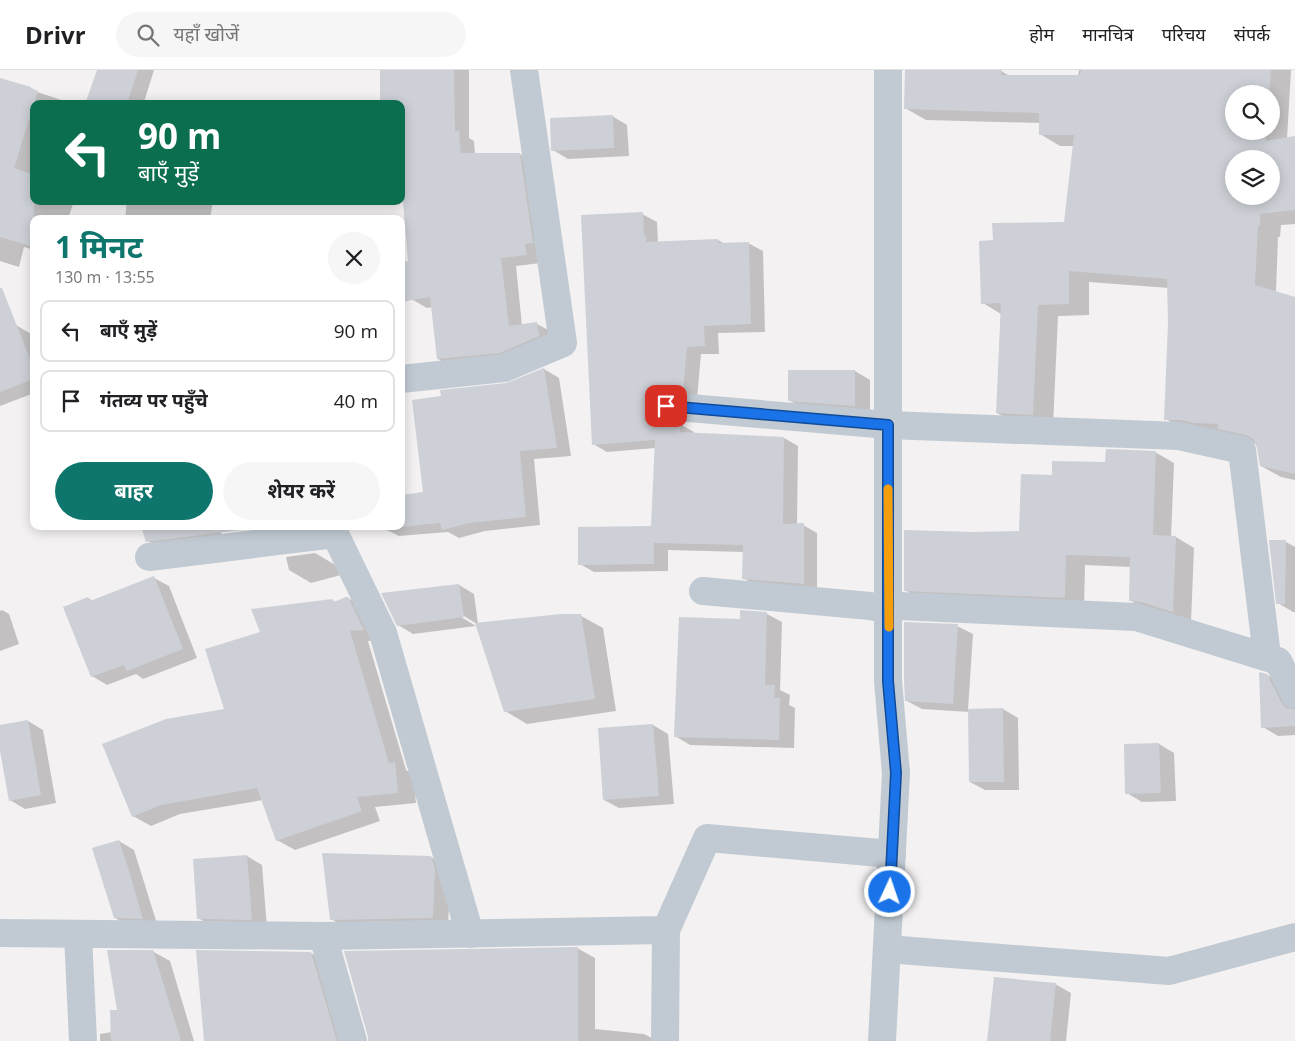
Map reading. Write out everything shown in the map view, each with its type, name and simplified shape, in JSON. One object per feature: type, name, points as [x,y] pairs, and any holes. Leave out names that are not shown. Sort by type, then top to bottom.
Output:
[{"type":"street","points":[[405,379],[504,368],[563,343],[524,70]]},
{"type":"street","points":[[882,1041],[896,773],[888,681],[888,70]]},
{"type":"street","points":[[666,406],[888,425],[1179,436],[1242,450],[1267,656]]},
{"type":"street","points":[[149,557],[334,530],[383,633],[470,934]]},
{"type":"street","points":[[703,592],[870,606],[889,610],[898,606],[1136,617],[1267,656],[1278,661],[1295,695]]},
{"type":"street","points":[[665,1041],[666,930],[707,838],[892,854]]},
{"type":"street","points":[[0,933],[323,936],[666,930]]},
{"type":"street","points":[[78,934],[83,1041]]},
{"type":"street","points":[[323,936],[354,1041]]},
{"type":"street","points":[[887,949],[1169,971],[1295,937]]},
{"type":"building","points":[[97,70],[138,70],[128,100],[86,100]]},
{"type":"building","points":[[380,70],[454,70],[455,131],[459,131],[461,153],[520,153],[533,243],[525,244],[527,255],[501,258],[509,326],[537,322],[539,336],[500,353],[437,359],[430,297],[405,301],[405,261],[408,261],[403,205],[405,205],[405,100],[380,100]]},
{"type":"building","points":[[905,70],[1002,70],[1001,75],[1080,75],[1081,70],[1271,70],[1270,85],[1225,85],[1225,140],[1266,141],[1295,136],[1295,210],[1260,214],[1255,285],[1295,297],[1295,474],[1260,466],[1257,448],[1253,439],[1246,435],[1218,429],[1218,424],[1164,420],[1168,323],[1167,279],[1069,271],[1069,304],[1038,305],[1033,415],[996,413],[1001,303],[981,304],[979,241],[993,240],[992,223],[1064,222],[1074,135],[1039,135],[1039,113],[904,109]]},
{"type":"building","points":[[0,78],[31,87],[38,91],[35,100],[30,100],[30,117],[14,168],[30,174],[30,205],[34,205],[34,215],[30,215],[30,246],[0,237]]},
{"type":"building","points":[[613,115],[614,148],[551,151],[550,118]]},
{"type":"building","points":[[643,212],[646,242],[718,239],[718,243],[749,242],[751,324],[704,326],[705,346],[687,347],[683,392],[667,390],[660,392],[654,397],[650,405],[652,413],[658,419],[665,422],[681,423],[680,432],[784,437],[783,524],[804,523],[804,584],[742,579],[743,545],[654,543],[654,564],[578,565],[578,527],[651,526],[655,440],[592,445],[581,215]]},
{"type":"building","points":[[0,288],[2,288],[30,359],[30,381],[0,392]]},
{"type":"building","points":[[544,368],[557,448],[520,451],[526,517],[470,523],[442,530],[440,523],[405,527],[405,494],[423,492],[412,400],[441,396],[440,390],[506,383]]},
{"type":"building","points":[[788,370],[855,370],[855,406],[788,401]]},
{"type":"building","points":[[1106,449],[1156,451],[1153,535],[1176,536],[1173,612],[1141,602],[1129,601],[1130,557],[1066,555],[1065,598],[904,591],[904,530],[1019,531],[1021,474],[1052,475],[1052,461],[1105,462]]},
{"type":"building","points":[[142,530],[240,530],[146,542]]},
{"type":"building","points":[[1269,540],[1286,540],[1285,604],[1276,604]]},
{"type":"building","points":[[154,576],[183,649],[127,671],[124,665],[91,677],[63,607],[88,597],[90,601]]},
{"type":"building","points":[[459,584],[464,617],[397,626],[381,593]]},
{"type":"building","points":[[348,597],[364,630],[350,631],[389,763],[395,762],[398,793],[357,797],[362,811],[276,841],[257,788],[161,805],[132,817],[102,744],[166,719],[224,709],[205,649],[260,632],[251,609],[332,599],[334,602]]},
{"type":"building","points":[[740,610],[767,612],[765,685],[775,685],[774,698],[780,698],[779,740],[674,737],[679,617],[740,619]]},
{"type":"building","points":[[561,614],[581,614],[595,699],[504,712],[475,623]]},
{"type":"building","points":[[904,622],[958,624],[953,704],[905,701]]},
{"type":"building","points":[[1259,672],[1267,674],[1286,708],[1295,710],[1295,726],[1261,728]]},
{"type":"building","points":[[1003,708],[1004,782],[969,782],[968,709]]},
{"type":"building","points":[[28,720],[41,795],[9,801],[0,751],[0,725]]},
{"type":"building","points":[[653,724],[659,796],[603,800],[598,728]]},
{"type":"building","points":[[1159,743],[1161,793],[1125,794],[1124,744]]},
{"type":"building","points":[[119,840],[143,919],[114,918],[92,848]]},
{"type":"building","points":[[322,853],[431,856],[435,869],[433,918],[330,920]]},
{"type":"building","points":[[247,855],[252,920],[197,919],[193,859]]},
{"type":"building","points":[[578,947],[578,1041],[368,1041],[344,951]]},
{"type":"building","points":[[107,950],[153,950],[181,1041],[111,1041],[110,1010],[117,1010]]},
{"type":"building","points":[[196,950],[311,952],[337,1041],[204,1041]]},
{"type":"building","points":[[994,977],[1056,983],[1050,1041],[987,1041]]},
{"type":"slow traffic","points":[[888,489],[889,627]]},
{"type":"route","points":[[666,406],[888,425],[888,681],[896,773],[890,892]]}]
